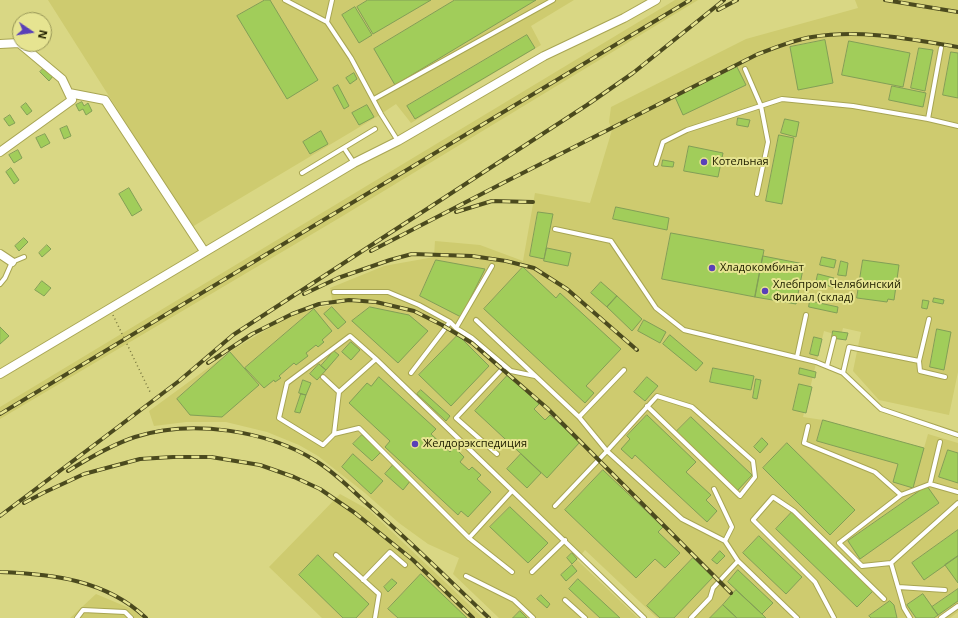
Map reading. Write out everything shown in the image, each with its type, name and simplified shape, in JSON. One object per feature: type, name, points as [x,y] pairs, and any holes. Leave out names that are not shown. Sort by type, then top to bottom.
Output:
[{"type":"street","points":[[0,374],[204,251],[354,163],[398,141],[544,56],[624,18],[656,0]]},
{"type":"street","points":[[0,44],[19,43],[62,80],[72,100],[0,152]]},
{"type":"street","points":[[69,93],[105,100],[204,251]]},
{"type":"street","points":[[0,254],[12,262]]},
{"type":"lane","points":[[285,0],[327,22],[351,58],[381,114],[398,141]]},
{"type":"lane","points":[[327,22],[332,0]]},
{"type":"lane","points":[[374,99],[553,0]]},
{"type":"lane","points":[[928,119],[941,48]]},
{"type":"lane","points":[[745,69],[761,106],[768,142],[757,194]]},
{"type":"lane","points":[[656,164],[663,142],[688,130],[782,99],[853,106],[928,119],[958,126]]},
{"type":"lane","points":[[302,173],[375,129]]},
{"type":"lane","points":[[344,148],[354,163]]},
{"type":"lane","points":[[555,229],[611,241],[656,308],[684,330],[797,357],[827,366],[843,373],[881,409],[958,435]]},
{"type":"lane","points":[[0,284],[5,278],[12,262],[24,257]]},
{"type":"lane","points":[[456,328],[492,266]]},
{"type":"lane","points":[[334,292],[388,292],[419,305],[450,322],[456,328],[472,338],[511,371],[536,377]]},
{"type":"lane","points":[[797,357],[806,315]]},
{"type":"lane","points":[[929,319],[919,361],[920,371],[945,377]]},
{"type":"lane","points":[[476,320],[579,417],[607,452],[682,519],[725,541],[738,560],[797,618]]},
{"type":"lane","points":[[411,373],[450,322]]},
{"type":"lane","points":[[512,572],[469,538],[359,428],[334,434],[323,446],[279,418],[287,383],[350,336],[376,359],[644,618]]},
{"type":"lane","points":[[827,366],[834,338]]},
{"type":"lane","points":[[843,373],[849,347],[919,361]]},
{"type":"lane","points":[[334,434],[339,392],[376,359]]},
{"type":"lane","points":[[497,454],[456,418],[505,366]]},
{"type":"lane","points":[[579,417],[624,370]]},
{"type":"lane","points":[[324,377],[339,392]]},
{"type":"lane","points":[[555,506],[607,452],[647,406],[657,396],[692,407],[753,461],[755,477],[740,496],[647,406]]},
{"type":"lane","points":[[808,426],[804,443],[875,472],[901,495]]},
{"type":"lane","points":[[930,484],[940,442]]},
{"type":"lane","points":[[958,492],[930,484],[901,495],[839,543],[862,566],[891,563],[958,503]]},
{"type":"lane","points":[[714,488],[732,527],[725,541]]},
{"type":"lane","points":[[469,538],[512,491]]},
{"type":"lane","points":[[834,618],[815,582],[753,520],[773,497],[794,511],[884,599]]},
{"type":"lane","points":[[532,572],[564,540]]},
{"type":"lane","points":[[363,580],[390,552],[405,564]]},
{"type":"lane","points":[[336,555],[378,594],[375,618]]},
{"type":"lane","points":[[691,618],[710,598],[713,588],[738,560]]},
{"type":"lane","points":[[891,563],[904,608],[910,618]]},
{"type":"lane","points":[[466,576],[514,600],[533,618]]},
{"type":"lane","points":[[898,587],[945,590]]},
{"type":"lane","points":[[565,600],[582,617]]},
{"type":"lane","points":[[941,618],[958,606]]},
{"type":"lane","points":[[77,618],[83,610],[125,612],[131,618]]},
{"type":"path","points":[[110,308],[151,394]]},
{"type":"shaded area","points":[[48,0],[574,0],[531,26],[541,45],[411,123],[396,104],[192,227]]},
{"type":"shaded area","points":[[675,0],[698,0],[341,217],[0,419],[0,407]]},
{"type":"shaded area","points":[[855,0],[958,0],[958,372],[949,415],[879,400],[853,371],[861,332],[843,328],[841,336],[824,331],[803,417],[823,420],[924,448],[928,434],[958,443],[958,612],[950,618],[657,618],[585,550],[577,560],[638,618],[499,618],[453,574],[459,558],[428,544],[399,523],[365,493],[318,456],[299,445],[267,432],[226,422],[186,422],[154,426],[149,411],[234,349],[281,321],[298,313],[333,305],[330,288],[384,266],[434,257],[435,241],[480,245],[523,261],[535,193],[590,203],[612,130],[609,122],[611,107],[746,39],[858,8]]},
{"type":"shaded area","points":[[340,494],[369,510],[483,618],[322,618],[269,567]]},
{"type":"shaded area","points":[[96,594],[134,610],[142,618],[70,618]]},
{"type":"building","points":[[265,0],[270,0],[318,80],[287,99],[237,16]]},
{"type":"building","points":[[368,0],[431,0],[373,34],[357,7]]},
{"type":"building","points":[[455,0],[536,0],[395,85],[374,49]]},
{"type":"building","points":[[355,7],[372,35],[359,43],[342,15]]},
{"type":"building","points":[[527,35],[535,48],[415,119],[407,106]]},
{"type":"building","points":[[825,40],[833,83],[798,90],[790,47]]},
{"type":"building","points":[[849,41],[910,53],[903,87],[842,75]]},
{"type":"building","points":[[919,48],[933,50],[925,91],[911,88]]},
{"type":"building","points":[[951,52],[958,53],[958,98],[943,95]]},
{"type":"building","points":[[737,67],[746,85],[683,115],[675,97]]},
{"type":"building","points":[[44,68],[53,76],[49,81],[40,72]]},
{"type":"building","points":[[354,73],[357,79],[350,84],[346,78]]},
{"type":"building","points":[[338,85],[349,106],[344,109],[333,88]]},
{"type":"building","points":[[892,86],[926,93],[923,107],[889,100]]},
{"type":"building","points":[[82,102],[84,106],[88,103],[92,111],[86,115],[83,109],[79,111],[76,105]]},
{"type":"building","points":[[26,103],[32,111],[27,115],[21,107]]},
{"type":"building","points":[[367,105],[374,117],[359,125],[352,113]]},
{"type":"building","points":[[10,115],[15,123],[9,126],[4,119]]},
{"type":"building","points":[[738,118],[750,120],[748,127],[737,125]]},
{"type":"building","points":[[785,119],[799,122],[796,137],[781,133]]},
{"type":"building","points":[[67,126],[71,136],[64,139],[60,129]]},
{"type":"building","points":[[321,131],[328,144],[310,154],[303,142]]},
{"type":"building","points":[[45,134],[50,143],[41,148],[36,138]]},
{"type":"building","points":[[779,135],[794,138],[782,204],[766,201]]},
{"type":"building","name":"Котельная","points":[[689,146],[723,153],[718,177],[684,171]]},
{"type":"building","points":[[18,150],[22,158],[14,163],[9,155]]},
{"type":"building","points":[[663,160],[674,162],[673,167],[662,166]]},
{"type":"building","points":[[11,168],[19,180],[14,184],[6,172]]},
{"type":"building","points":[[129,188],[142,210],[132,216],[119,194]]},
{"type":"building","points":[[616,207],[669,218],[667,230],[613,219]]},
{"type":"building","points":[[538,212],[553,214],[544,259],[530,256]]},
{"type":"building","name":"Хладокомбинат","points":[[671,233],[764,250],[755,297],[662,279]]},
{"type":"building","points":[[24,238],[28,242],[19,251],[15,246]]},
{"type":"building","points":[[47,245],[51,249],[42,257],[39,253]]},
{"type":"building","points":[[547,248],[571,253],[568,266],[544,261]]},
{"type":"building","points":[[763,256],[804,264],[796,304],[755,297]]},
{"type":"building","points":[[822,257],[836,260],[834,268],[820,265]]},
{"type":"building","points":[[436,260],[485,269],[461,317],[420,296]]},
{"type":"building","points":[[863,260],[899,265],[894,300],[888,299],[887,302],[857,298]]},
{"type":"building","points":[[841,261],[848,263],[846,276],[838,275]]},
{"type":"building","points":[[523,267],[556,298],[560,293],[621,349],[586,386],[594,393],[585,403],[484,309]]},
{"type":"building","points":[[818,274],[834,278],[833,287],[816,283]]},
{"type":"building","points":[[42,281],[51,288],[44,296],[35,290]]},
{"type":"building","points":[[601,282],[617,296],[607,307],[591,293]]},
{"type":"building","points":[[617,296],[642,319],[632,331],[607,307]]},
{"type":"building","points":[[934,298],[944,300],[943,304],[933,302]]},
{"type":"building","points":[[923,300],[929,301],[927,309],[922,308]]},
{"type":"building","points":[[810,301],[838,307],[837,313],[809,307]]},
{"type":"building","points":[[332,307],[346,322],[338,329],[324,314]]},
{"type":"building","points":[[370,307],[409,315],[428,331],[398,363],[352,321]]},
{"type":"building","points":[[314,309],[332,331],[322,340],[324,342],[318,347],[316,345],[306,353],[308,356],[296,365],[294,363],[279,376],[281,378],[275,382],[274,380],[264,388],[245,368]]},
{"type":"building","points":[[644,320],[666,332],[660,343],[638,331]]},
{"type":"building","points":[[0,327],[9,336],[0,344]]},
{"type":"building","points":[[937,329],[951,332],[944,370],[930,367]]},
{"type":"building","points":[[833,331],[848,333],[846,340],[832,338]]},
{"type":"building","points":[[458,335],[489,366],[451,406],[419,375]]},
{"type":"building","points":[[670,335],[703,363],[696,371],[663,344]]},
{"type":"building","points":[[814,337],[822,339],[818,356],[810,354]]},
{"type":"building","points":[[351,342],[360,350],[351,360],[342,352]]},
{"type":"building","points":[[334,351],[339,355],[326,370],[321,366]]},
{"type":"building","points":[[230,352],[259,385],[222,417],[190,415],[177,399]]},
{"type":"building","points":[[319,364],[326,370],[317,380],[310,374]]},
{"type":"building","points":[[713,368],[754,376],[751,390],[710,382]]},
{"type":"building","points":[[800,368],[816,372],[815,378],[799,374]]},
{"type":"building","points":[[508,375],[539,404],[534,409],[545,420],[550,415],[580,442],[547,478],[475,411]]},
{"type":"building","name":"Желдорэкспедиция","points":[[379,377],[436,429],[431,434],[450,452],[454,447],[464,457],[460,462],[469,470],[472,467],[481,475],[477,479],[491,492],[468,517],[461,511],[458,515],[385,447],[390,441],[349,403],[367,383],[371,386]]},
{"type":"building","points":[[647,377],[658,386],[645,401],[634,392]]},
{"type":"building","points":[[756,379],[761,380],[757,399],[753,398]]},
{"type":"building","points":[[303,380],[311,383],[306,395],[299,393]]},
{"type":"building","points":[[799,384],[812,387],[806,413],[793,410]]},
{"type":"building","points":[[421,390],[450,416],[446,421],[417,394]]},
{"type":"building","points":[[301,394],[306,395],[300,413],[295,412]]},
{"type":"building","points":[[647,415],[696,462],[686,472],[711,495],[706,500],[717,511],[707,522],[635,455],[632,459],[621,449],[630,439],[627,436]]},
{"type":"building","points":[[691,417],[752,475],[737,491],[676,432]]},
{"type":"building","points":[[823,420],[924,448],[913,488],[893,482],[898,464],[817,441]]},
{"type":"building","points":[[362,435],[381,452],[372,461],[353,444]]},
{"type":"building","points":[[762,438],[768,444],[760,453],[754,447]]},
{"type":"building","points":[[787,443],[855,510],[830,535],[763,468]]},
{"type":"building","points":[[948,450],[958,453],[958,483],[939,477]]},
{"type":"building","points":[[353,454],[383,481],[371,494],[342,467]]},
{"type":"building","points":[[521,454],[541,473],[527,488],[507,469]]},
{"type":"building","name":"Желдорэкспедиция","points":[[394,464],[411,480],[403,490],[385,474]]},
{"type":"building","points":[[603,470],[663,527],[658,532],[680,553],[665,568],[655,559],[636,578],[565,510]]},
{"type":"building","points":[[927,486],[939,503],[860,559],[848,541]]},
{"type":"building","points":[[510,507],[548,543],[528,563],[490,527]]},
{"type":"building","points":[[792,512],[873,591],[857,607],[776,529]]},
{"type":"building","points":[[958,530],[958,556],[924,580],[912,563]]},
{"type":"building","points":[[759,536],[802,577],[786,594],[743,553]]},
{"type":"building","points":[[720,551],[725,556],[717,564],[712,560]]},
{"type":"building","points":[[572,553],[577,559],[572,564],[567,558]]},
{"type":"building","points":[[318,555],[369,604],[356,618],[343,618],[299,575]]},
{"type":"building","points":[[958,556],[958,583],[945,565]]},
{"type":"building","points":[[693,558],[713,577],[674,618],[660,618],[647,606]]},
{"type":"building","points":[[572,565],[577,571],[566,581],[561,575]]},
{"type":"building","points":[[738,570],[773,603],[762,614],[728,582]]},
{"type":"building","points":[[421,574],[467,618],[398,618],[388,609]]},
{"type":"building","points":[[392,579],[397,583],[388,592],[384,587]]},
{"type":"building","points":[[578,579],[620,618],[600,618],[569,589]]},
{"type":"building","points":[[958,589],[958,601],[938,615],[932,607]]},
{"type":"building","points":[[736,590],[766,618],[737,618],[723,605]]},
{"type":"building","points":[[923,594],[938,615],[934,618],[916,618],[907,605]]},
{"type":"building","points":[[541,595],[550,604],[547,608],[537,599]]},
{"type":"building","points":[[890,601],[894,605],[897,618],[871,618],[869,616]]},
{"type":"building","points":[[723,605],[737,618],[710,618]]},
{"type":"building","points":[[520,611],[527,618],[513,618]]},
{"type":"railway","points":[[0,414],[690,0]]},
{"type":"railway","points":[[0,516],[179,381],[233,335],[587,105],[633,73],[724,0]]},
{"type":"railway","points":[[718,10],[737,0]]},
{"type":"railway","points":[[885,0],[958,12]]},
{"type":"railway","points":[[371,251],[756,55],[784,44],[812,37],[849,34],[885,36],[958,47]]},
{"type":"railway","points":[[456,212],[492,201],[533,202]]},
{"type":"railway","points":[[304,294],[338,278],[412,254],[472,256],[506,261],[534,268],[567,289],[637,350]]},
{"type":"railway","points":[[208,363],[252,334],[292,314],[319,304],[349,300],[376,302],[414,311],[442,325],[472,343],[547,408],[731,593]]},
{"type":"railway","points":[[68,471],[117,444],[135,437],[157,432],[180,429],[228,431],[252,435],[275,442],[296,450],[323,465],[412,545],[489,618]]},
{"type":"railway","points":[[24,503],[84,474],[140,459],[211,457],[260,465],[294,477],[320,489],[355,513],[413,560],[473,618]]},
{"type":"railway","points":[[0,572],[59,577],[96,587],[114,595],[130,605],[146,618]]},
{"type":"place","name":"Котельная","points":[[704,162]]},
{"type":"place","name":"Хладокомбинат","points":[[712,268]]},
{"type":"place","name":"Хлебпром Челябинский Филиал (склад)","points":[[765,291]]},
{"type":"place","name":"Желдорэкспедиция","points":[[415,444]]}]
